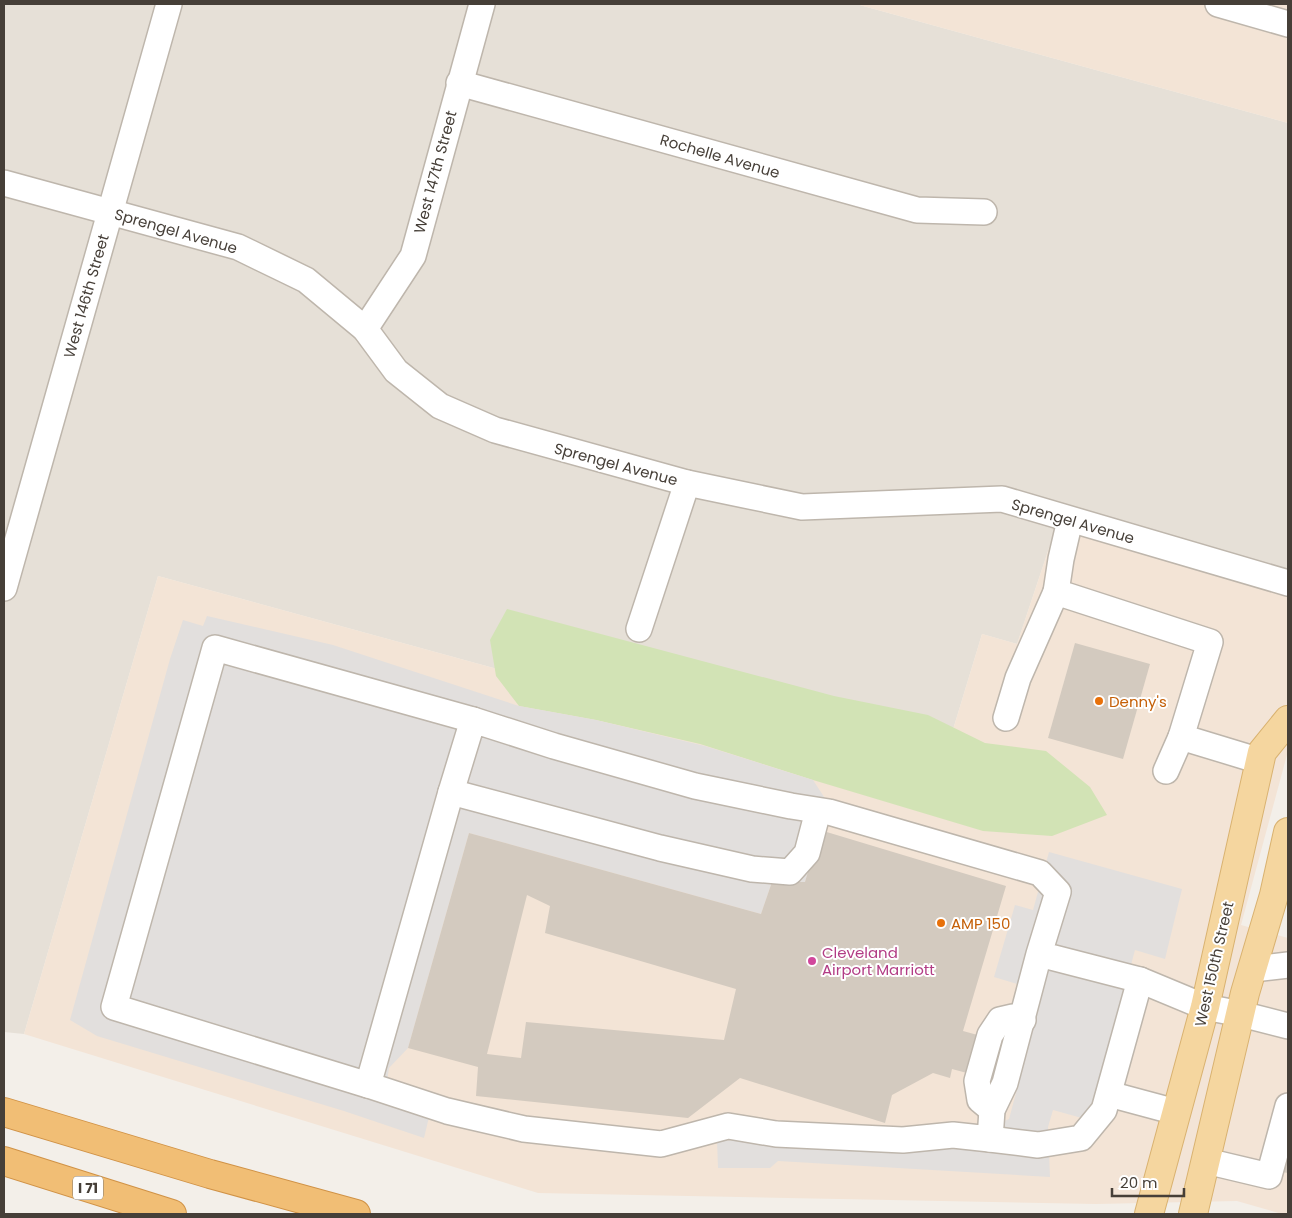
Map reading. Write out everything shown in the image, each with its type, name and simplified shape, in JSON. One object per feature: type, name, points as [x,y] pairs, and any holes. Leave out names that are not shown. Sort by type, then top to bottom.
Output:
[{"type":"highway","points":[[4,1112],[210,1174],[356,1214]]},
{"type":"highway","name":"I 71","points":[[4,1161],[172,1214]]},
{"type":"main road","name":"West 150th Street","points":[[1149,1214],[1205,1007],[1262,752],[1288,720]]},
{"type":"main road","points":[[1193,1214],[1241,1014],[1275,968],[1288,832]]},
{"type":"street","name":"West 146th Street","points":[[4,588],[169,4]]},
{"type":"street","name":"West 147th Street","points":[[364,329],[413,256],[482,4]]},
{"type":"street","points":[[1218,4],[1259,9],[1288,24]]},
{"type":"street","name":"Rochelle Avenue","points":[[459,83],[917,210],[984,212]]},
{"type":"street","name":"Sprengel Avenue","points":[[4,183],[238,247],[306,280],[364,329],[396,370],[440,406],[495,430],[686,483],[802,507],[1002,499],[1288,583]]},
{"type":"street","points":[[639,629],[686,483]]},
{"type":"street","points":[[1006,718],[1018,678],[1056,592],[1070,520]]},
{"type":"street","points":[[1056,592],[1210,642],[1181,737],[1166,771]]},
{"type":"street","points":[[990,1139],[992,1110],[980,1100],[977,1081],[990,1035],[1000,1020],[1013,1017],[1022,1020],[1058,892],[1040,873],[829,812],[695,786],[554,746],[473,720],[215,648],[114,1007],[446,1111],[524,1129],[661,1144],[728,1126],[786,1135],[903,1140],[953,1135],[1038,1145],[1081,1138],[1104,1110],[1110,1094],[1140,980]]},
{"type":"street","points":[[368,1085],[473,720]]},
{"type":"street","points":[[1181,737],[1260,761]]},
{"type":"street","points":[[451,792],[660,848],[752,869],[790,872],[807,853],[818,811]]},
{"type":"street","points":[[1040,954],[1140,980],[1205,1007],[1288,1026]]},
{"type":"street","points":[[1110,1094],[1176,1112]]},
{"type":"street","points":[[1206,1161],[1279,1178],[1288,1106]]},
{"type":"shaded area","points":[[4,4],[856,4],[1288,123],[1288,588],[1056,527],[1017,644],[982,634],[935,789],[158,576],[24,1034],[4,1032]]},
{"type":"shaded area","points":[[856,4],[1288,4],[1288,123]]},
{"type":"shaded area","points":[[1056,527],[1288,588],[1288,751],[1241,925],[1288,938],[1288,1214],[1237,1201],[1096,1204],[538,1193],[24,1034],[158,576],[935,789],[982,634],[1017,644]]},
{"type":"shaded area","points":[[207,616],[333,645],[519,706],[596,720],[705,746],[813,780],[828,803],[805,882],[772,882],[761,914],[469,833],[408,1048],[389,1068],[385,1094],[430,1113],[424,1138],[344,1111],[97,1036],[70,1020],[170,659],[183,620],[203,626]]},
{"type":"shaded area","points":[[1049,852],[1182,889],[1165,959],[1135,950],[1089,1120],[1053,1110],[1048,1127],[1050,1177],[778,1161],[770,1168],[718,1168],[717,1140],[945,1147],[1009,1119],[1043,992],[994,977],[1015,905],[1033,910]]},
{"type":"green space","points":[[507,609],[834,696],[928,715],[985,743],[1046,751],[1090,787],[1107,815],[1052,836],[983,831],[700,744],[596,720],[519,706],[496,676],[490,640]]},
{"type":"building","name":"Denny's","points":[[1075,643],[1150,664],[1123,759],[1048,738]]},
{"type":"building","name":"Cleveland Airport Marriott","points":[[820,830],[1006,886],[963,1031],[1007,1043],[997,1081],[952,1069],[950,1078],[933,1073],[892,1095],[885,1123],[740,1078],[688,1118],[476,1096],[478,1067],[408,1048],[469,833],[761,914],[772,882],[805,882]],"holes":[[[527,895],[550,906],[545,933],[736,989],[724,1040],[526,1022],[521,1058],[487,1054]]]},
{"type":"building","points":[[1288,1150],[1288,1173],[1282,1172]]},
{"type":"place","name":"Denny's","points":[[1099,701]]},
{"type":"place","name":"AMP 150","points":[[941,923]]},
{"type":"place","name":"Cleveland Airport Marriott","points":[[812,961]]}]
